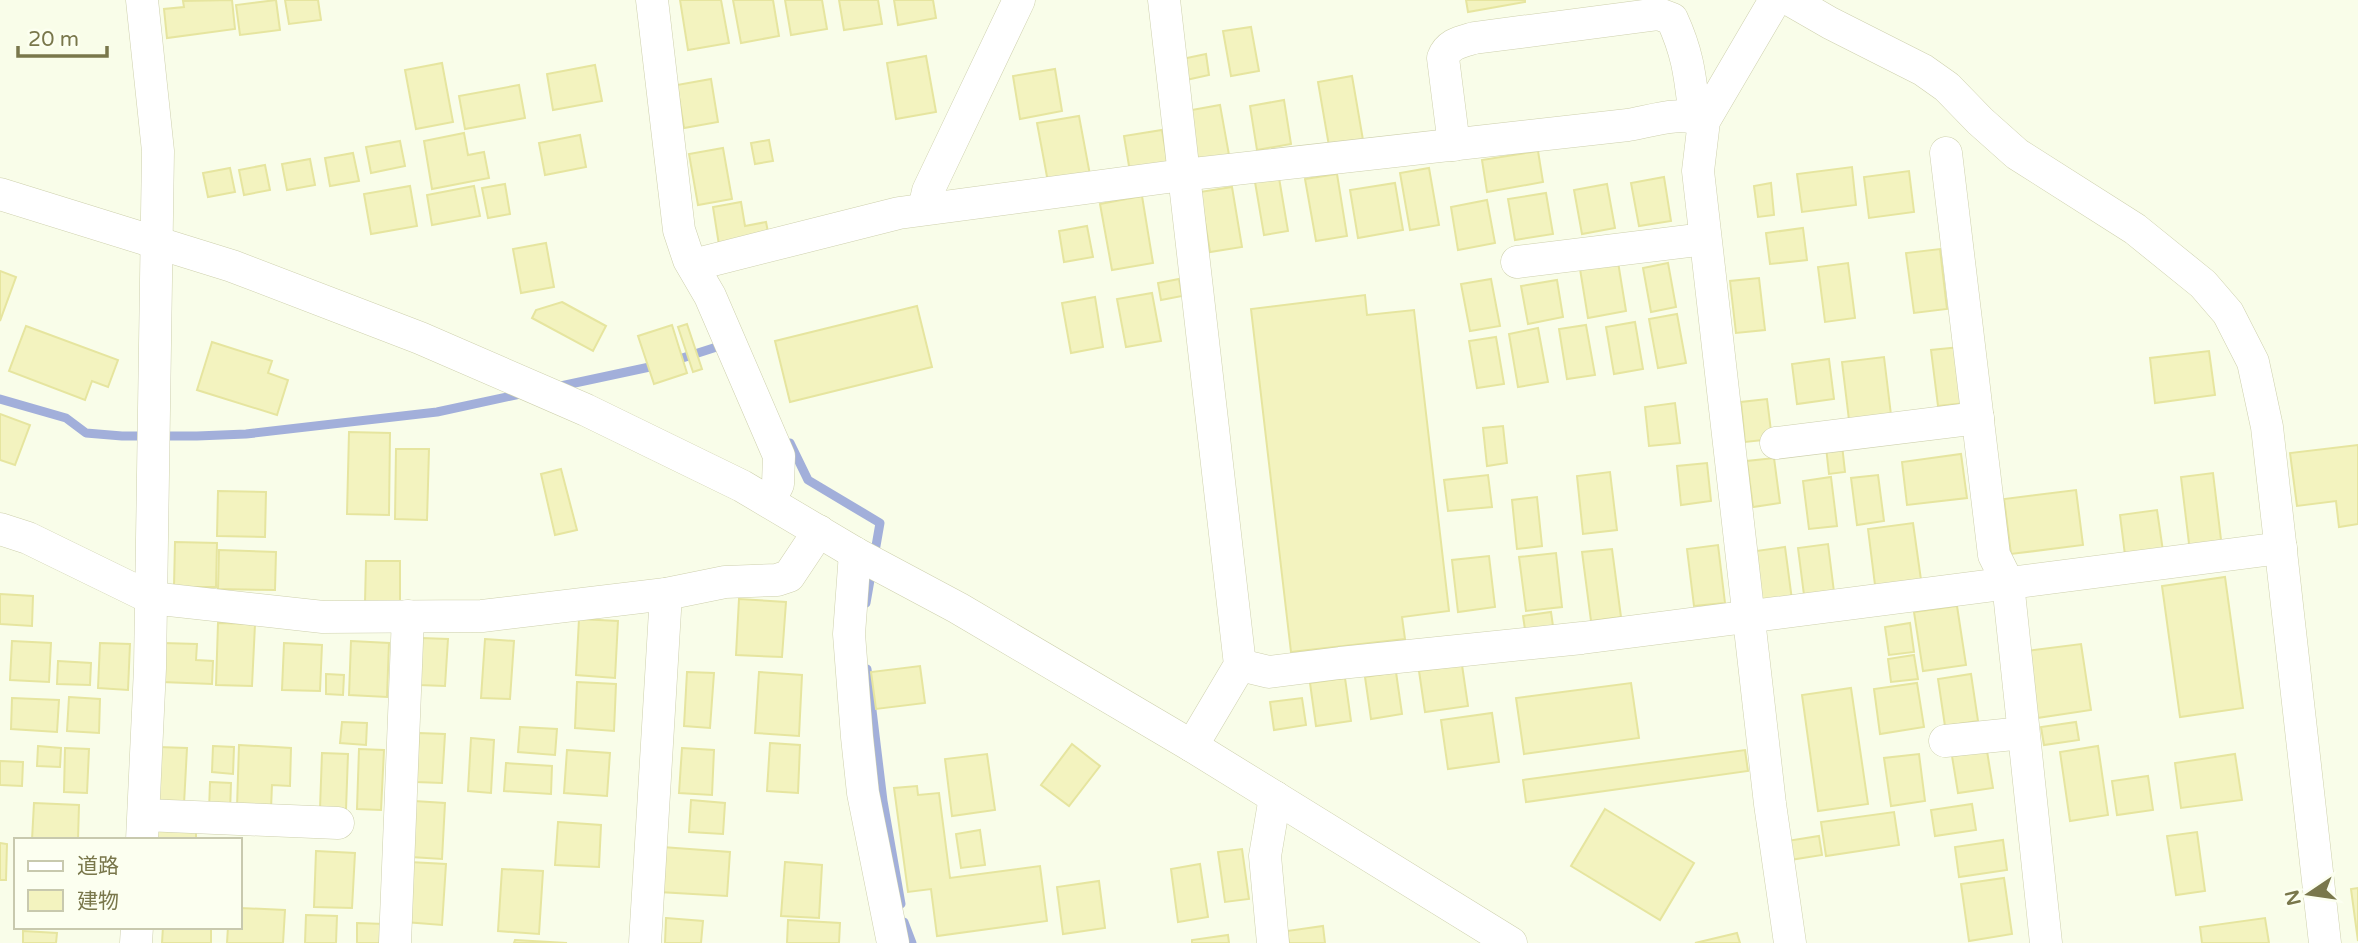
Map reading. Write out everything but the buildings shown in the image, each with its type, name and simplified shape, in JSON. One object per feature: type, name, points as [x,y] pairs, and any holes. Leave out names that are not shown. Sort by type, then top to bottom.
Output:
[{"type":"street","points":[[142,0],[158,151],[151,598],[143,828],[338,823]]},
{"type":"street","points":[[652,0],[679,230],[779,456],[778,484],[770,500]]},
{"type":"street","points":[[924,209],[928,191],[1018,0]]},
{"type":"street","points":[[1164,0],[1240,666],[1192,746]]},
{"type":"street","points":[[1699,119],[1775,0]]},
{"type":"street","points":[[1790,0],[1923,70],[1947,87],[2017,154],[2135,229],[2203,284],[2228,313],[2253,362],[2267,426],[2325,943]]},
{"type":"street","points":[[1454,145],[1443,58],[1446,50],[1457,43],[1474,38],[1659,14],[1672,19],[1688,58],[1699,119],[1699,171],[1705,239],[1770,804],[1790,943]]},
{"type":"street","points":[[693,265],[863,221],[924,209],[1183,175],[1628,125],[1676,116],[1699,119]]},
{"type":"street","points":[[1946,153],[1994,555],[2008,583],[2046,943]]},
{"type":"street","points":[[0,194],[232,266],[420,338],[586,410],[770,500],[855,553],[958,608],[1192,746],[1511,943]]},
{"type":"street","points":[[1517,262],[1705,239]]},
{"type":"street","points":[[1776,443],[1978,418]]},
{"type":"street","points":[[0,529],[28,538],[151,598],[323,617],[482,616],[666,594],[725,582],[766,582],[789,576],[819,531]]},
{"type":"street","points":[[1240,666],[1269,672],[1582,638],[2281,548]]},
{"type":"street","points":[[855,553],[849,634],[857,737],[863,793],[893,943]]},
{"type":"street","points":[[645,943],[666,594]]},
{"type":"street","points":[[395,943],[408,616]]},
{"type":"street","points":[[1945,741],[2023,733]]},
{"type":"street","points":[[1273,943],[1265,856],[1275,797]]},
{"type":"waterway","points":[[673,361],[726,344]]},
{"type":"waterway","points":[[556,387],[659,365]]},
{"type":"waterway","points":[[0,399],[66,418],[86,433],[197,436],[246,434],[437,412],[525,393]]},
{"type":"waterway","points":[[790,443],[808,480],[880,523],[866,603]]},
{"type":"waterway","points":[[867,669],[883,801],[901,904]]},
{"type":"waterway","points":[[904,922],[912,943]]}]
